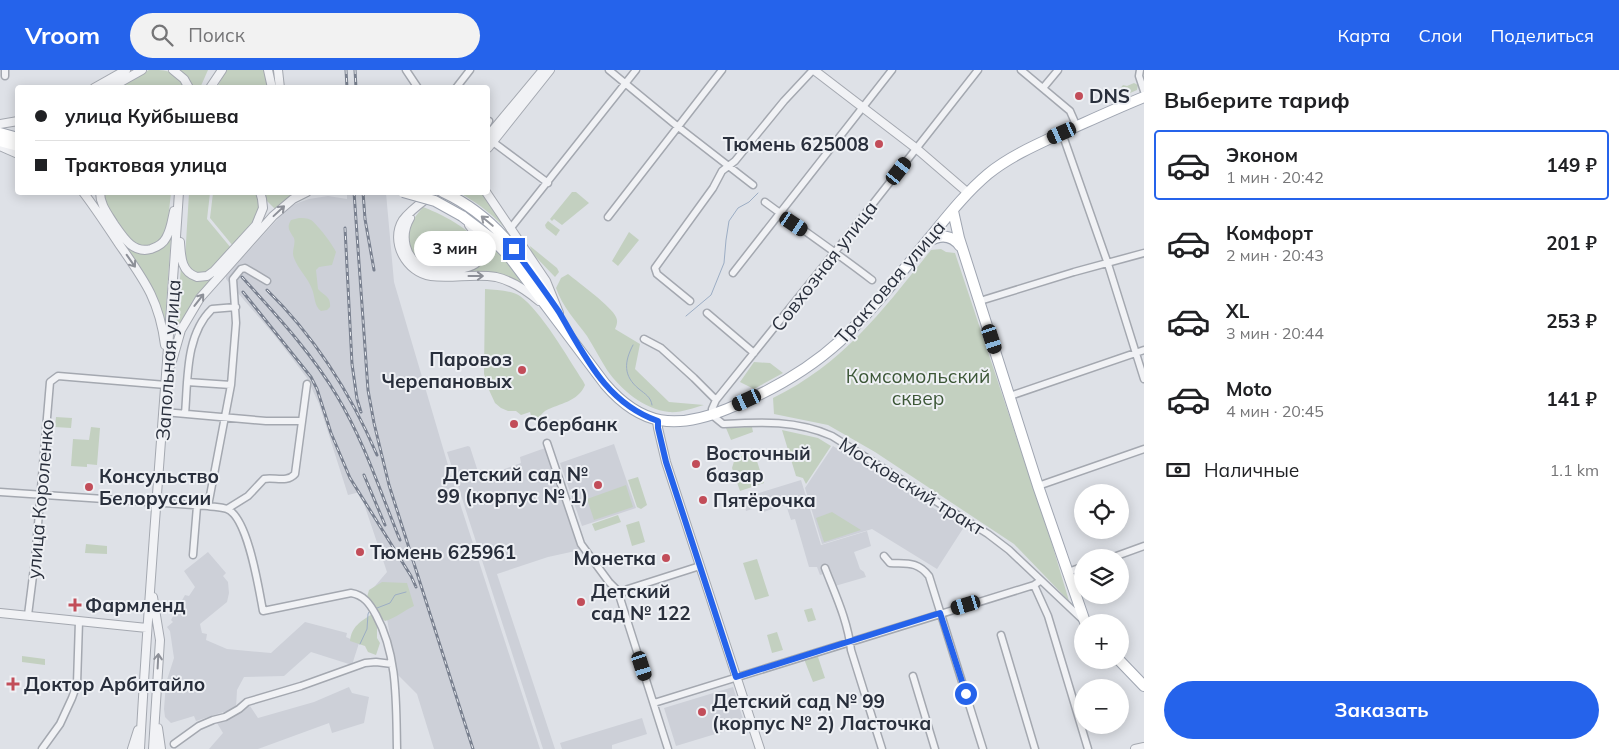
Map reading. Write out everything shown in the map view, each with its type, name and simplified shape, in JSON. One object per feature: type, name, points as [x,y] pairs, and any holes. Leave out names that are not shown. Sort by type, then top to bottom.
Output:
[{"type":"main road","name":"Трактовая улица","points":[[448,195],[468,206],[494,226],[508,241],[577,345],[605,384],[618,398],[637,412],[658,421],[684,422],[712,415],[776,386],[804,369],[828,351],[865,315],[968,193],[990,172],[1007,161],[1062,133],[1144,98]]},
{"type":"main road","points":[[0,133],[15,137]]},
{"type":"main road","points":[[0,142],[15,145]]},
{"type":"main road","name":"Трактовая улица","points":[[414,195],[435,201],[482,230],[498,245],[556,314]]},
{"type":"main road","points":[[953,211],[955,226],[962,249],[1038,486],[1082,614]]},
{"type":"main road","points":[[923,246],[934,239],[945,236],[956,240],[962,249]]},
{"type":"main road","points":[[1128,669],[1144,686]]},
{"type":"street","points":[[99,85],[126,70]]},
{"type":"street","points":[[115,85],[142,70]]},
{"type":"street","points":[[174,70],[187,85]]},
{"type":"street","points":[[209,85],[215,70]]},
{"type":"street","points":[[210,85],[222,70]]},
{"type":"street","points":[[268,70],[275,83]]},
{"type":"street","points":[[275,83],[278,70]]},
{"type":"street","points":[[406,70],[416,85]]},
{"type":"street","points":[[458,85],[470,70]]},
{"type":"street","points":[[490,139],[543,70]]},
{"type":"street","points":[[490,139],[550,70]]},
{"type":"street","points":[[609,70],[753,185]]},
{"type":"street","points":[[510,229],[636,70]]},
{"type":"street","points":[[608,217],[722,70]]},
{"type":"street","points":[[690,301],[657,274],[655,271],[656,267],[713,188],[720,175],[735,161],[784,101],[814,70],[917,149],[968,193]]},
{"type":"street","points":[[733,273],[892,70]]},
{"type":"street","name":"Совхозная улица","points":[[712,415],[712,409],[716,400],[836,252],[978,70]]},
{"type":"street","points":[[1020,70],[1070,111],[1077,127]]},
{"type":"street","points":[[1043,88],[1058,70]]},
{"type":"street","points":[[1140,70],[1139,76],[1144,90]]},
{"type":"street","points":[[0,124],[15,122]]},
{"type":"street","points":[[1062,133],[1108,264],[1144,380]]},
{"type":"street","points":[[490,139],[548,183]]},
{"type":"street","points":[[0,146],[15,153]]},
{"type":"street","points":[[85,195],[151,293],[162,321],[168,363]]},
{"type":"street","points":[[100,195],[104,209],[124,239],[134,247],[145,250],[159,245],[167,237],[178,195]]},
{"type":"street","name":"Запольная улица","points":[[140,749],[179,195]]},
{"type":"street","points":[[167,381],[178,337],[194,307],[260,218],[263,205],[261,195]]},
{"type":"street","points":[[178,220],[183,264],[189,273],[198,277],[207,276],[232,257],[280,209],[301,195]]},
{"type":"street","points":[[430,195],[403,220],[400,227],[399,244],[403,255],[412,267],[421,273],[431,276],[484,276],[504,280],[524,289],[556,314]]},
{"type":"street","points":[[488,195],[546,281],[556,314]]},
{"type":"street","points":[[765,202],[872,280]]},
{"type":"street","points":[[416,207],[405,229],[405,246],[413,260],[421,266],[430,269],[466,268],[473,265],[479,259],[482,250],[480,240],[462,216]]},
{"type":"street","points":[[980,302],[1074,272],[1144,253]]},
{"type":"street","points":[[208,506],[231,385],[236,307],[233,279],[243,268],[248,269],[267,281]]},
{"type":"street","points":[[185,414],[189,360],[193,342],[206,314],[213,308],[236,307]]},
{"type":"street","points":[[707,313],[754,353]]},
{"type":"street","points":[[644,339],[661,348],[716,400]]},
{"type":"street","points":[[1010,396],[1144,350]]},
{"type":"street","name":"улица Короленко","points":[[28,615],[36,560],[50,382],[58,376],[167,381]]},
{"type":"street","points":[[188,382],[231,385]]},
{"type":"street","points":[[227,509],[248,496],[264,479],[287,480],[292,478],[296,470],[307,384]]},
{"type":"street","points":[[164,412],[266,421],[302,422]]},
{"type":"street","name":"Московский тракт","points":[[712,415],[723,424],[753,422],[788,423],[806,426],[832,436],[874,460],[988,534],[1009,550],[1037,583],[1075,614]]},
{"type":"street","points":[[658,421],[666,462],[760,749]]},
{"type":"street","points":[[546,442],[581,544],[609,582],[621,594],[620,598],[668,749]]},
{"type":"street","points":[[1038,486],[1144,449]]},
{"type":"street","points":[[0,492],[40,493],[227,509],[235,515],[244,532],[252,557],[263,611],[351,593],[363,597],[384,629],[387,640],[392,664],[395,696],[397,749]]},
{"type":"street","points":[[192,555],[197,506]]},
{"type":"street","points":[[1129,551],[1144,546]]},
{"type":"street","points":[[884,556],[890,563],[915,564],[929,576],[983,749]]},
{"type":"street","points":[[621,594],[628,589],[700,566]]},
{"type":"street","points":[[825,568],[843,614],[851,650],[882,749]]},
{"type":"street","points":[[1068,572],[1074,570]]},
{"type":"street","points":[[654,703],[1037,583],[1088,749]]},
{"type":"street","name":"Запольная улица","points":[[151,588],[160,640],[153,749]]},
{"type":"street","points":[[0,613],[147,628]]},
{"type":"street","points":[[42,749],[60,724],[72,698],[76,684],[79,621]]},
{"type":"street","points":[[1001,635],[1035,749]]},
{"type":"street","points":[[174,744],[199,726],[225,717],[252,700],[301,686],[365,663],[392,664]]},
{"type":"street","points":[[913,676],[935,749]]},
{"type":"street","points":[[132,749],[143,706]]},
{"type":"street","points":[[156,706],[161,749]]},
{"type":"shaded area","points":[[347,195],[386,195],[394,282],[453,482],[540,749],[434,749],[417,694],[397,674],[387,619],[369,593],[387,572],[360,492],[348,495],[319,404],[307,378],[275,336],[226,279],[226,276],[284,212],[295,204],[309,199],[328,196],[347,199]]},
{"type":"shaded area","name":"Детский сад № 99 (корпус № 1)","points":[[614,444],[636,508],[582,526],[560,463]]},
{"type":"shaded area","points":[[833,446],[964,527],[937,569],[872,529],[822,544],[805,488]]},
{"type":"shaded area","points":[[470,447],[480,478],[521,463],[520,457],[545,448],[580,550],[548,557],[497,574],[555,749],[543,749],[447,452]]},
{"type":"shaded area","points":[[801,480],[821,545],[867,531],[871,546],[854,552],[860,569],[866,577],[835,586],[830,572],[820,575],[817,567],[809,567],[795,519],[791,520],[786,505],[763,512],[761,506],[746,511],[745,506],[737,505],[736,500]]},
{"type":"shaded area","points":[[208,552],[226,573],[223,576],[228,582],[229,593],[227,602],[200,624],[202,633],[207,634],[206,640],[227,649],[271,653],[305,622],[347,633],[346,637],[359,643],[352,665],[311,652],[284,676],[244,677],[237,690],[236,708],[196,721],[194,716],[171,723],[165,717],[164,709],[166,683],[174,658],[170,631],[167,627],[173,622],[171,620],[185,595],[189,596],[195,587],[184,571]]},
{"type":"shaded area","points":[[349,687],[352,693],[369,697],[364,723],[332,733],[329,723],[258,749],[209,749],[223,733],[217,723],[250,706],[258,718],[314,702]]},
{"type":"shaded area","points":[[733,687],[745,725],[676,746],[664,708]]},
{"type":"shaded area","points":[[642,718],[647,734],[612,745],[612,749],[562,749],[560,743]]},
{"type":"green space","points":[[149,70],[161,70],[174,74],[183,85],[121,85]]},
{"type":"green space","points":[[179,70],[208,70],[201,85],[192,85],[188,78]]},
{"type":"green space","points":[[226,70],[264,70],[268,85],[218,85]]},
{"type":"green space","points":[[1134,83],[1138,85],[1137,90],[1114,100],[1112,98],[1123,85],[1127,86]]},
{"type":"green space","points":[[572,192],[576,192],[589,203],[562,225],[554,219],[552,221],[550,219]]},
{"type":"green space","points":[[103,195],[171,195],[167,228],[163,238],[156,244],[146,247],[138,246],[127,238],[106,207]]},
{"type":"green space","points":[[189,195],[210,195],[207,219],[231,248],[214,268],[203,273],[190,271],[185,259]]},
{"type":"green space","points":[[213,195],[256,195],[259,200],[259,207],[254,221],[233,246],[210,218]]},
{"type":"green space","points":[[265,195],[294,195],[275,209],[267,201]]},
{"type":"green space","points":[[463,195],[485,195],[511,233],[510,234],[499,222]]},
{"type":"green space","points":[[423,207],[451,220],[472,235],[478,244],[479,252],[474,260],[463,265],[441,267],[428,264],[416,257],[409,245],[408,234],[413,220]]},
{"type":"green space","points":[[299,218],[311,220],[325,235],[336,252],[332,265],[319,267],[316,270],[318,289],[329,301],[330,307],[327,310],[321,311],[317,306],[310,285],[294,258],[294,238],[289,225],[291,220]]},
{"type":"green space","points":[[548,221],[560,230],[556,236],[546,228],[545,225]]},
{"type":"green space","points":[[629,232],[639,240],[618,266],[612,261]]},
{"type":"green space","points":[[171,237],[164,321],[155,294],[122,241],[138,252]]},
{"type":"green space","points":[[483,238],[507,262],[526,286],[467,273],[477,266],[485,256],[486,251]]},
{"type":"green space","points":[[530,246],[557,268],[559,272],[555,277],[531,252]]},
{"type":"green space","name":"Комсомольский сквер","points":[[941,249],[946,252],[955,253],[1052,544],[1069,601],[1014,544],[875,452],[828,425],[774,414],[773,398],[798,384],[841,352],[896,294],[931,250]]},
{"type":"green space","points":[[229,259],[175,337],[181,267],[187,275],[199,280],[211,275]]},
{"type":"green space","points":[[568,274],[613,312],[617,320],[615,329],[640,344],[635,369],[669,402],[704,405],[678,412],[660,410],[642,403],[619,385],[607,370],[559,295],[556,288],[561,278]]},
{"type":"green space","points":[[485,289],[512,293],[520,296],[528,303],[554,336],[585,385],[582,391],[573,399],[545,411],[533,422],[530,412],[521,415],[516,411],[508,411],[501,408],[495,403],[489,390],[484,374]]},
{"type":"green space","points":[[754,362],[770,363],[783,373],[754,389],[740,382]]},
{"type":"green space","points":[[56,417],[72,418],[71,428],[55,427]]},
{"type":"green space","points":[[91,427],[100,428],[97,465],[87,464],[87,467],[71,466],[73,439],[89,440]]},
{"type":"green space","points":[[752,427],[753,432],[731,440],[726,428]]},
{"type":"green space","points":[[782,430],[818,438],[831,446],[806,484],[803,478],[796,476]]},
{"type":"green space","points":[[754,452],[764,483],[740,491],[732,468],[735,458]]},
{"type":"green space","points":[[638,477],[647,505],[641,509],[637,507],[628,480]]},
{"type":"green space","points":[[626,485],[633,507],[594,520],[587,499]]},
{"type":"green space","points":[[832,512],[861,530],[824,542],[816,518]]},
{"type":"green space","points":[[618,515],[621,522],[595,531],[592,524]]},
{"type":"green space","points":[[639,521],[645,542],[632,546],[626,525]]},
{"type":"green space","points":[[86,544],[107,546],[107,554],[85,553]]},
{"type":"green space","points":[[757,559],[769,596],[755,600],[743,563]]},
{"type":"green space","points":[[382,582],[407,583],[414,606],[385,621],[380,617],[367,597],[369,590]]},
{"type":"green space","points":[[812,608],[816,620],[808,622],[804,610]]},
{"type":"green space","points":[[372,614],[377,627],[377,638],[380,643],[376,655],[368,652],[365,646],[350,641],[355,628]]},
{"type":"green space","points":[[777,632],[783,650],[772,653],[767,635]]},
{"type":"green space","points":[[817,654],[825,678],[813,682],[804,659]]},
{"type":"green space","points":[[22,656],[45,659],[45,665],[22,662]]},
{"type":"waterway","points":[[686,316],[711,295],[724,263],[729,221],[738,208],[749,202],[758,193]]},
{"type":"waterway","points":[[633,345],[628,357],[628,374],[634,384],[649,398],[652,405]]},
{"type":"waterway","points":[[377,608],[390,603],[395,595],[406,592]]},
{"type":"waterway","points":[[360,644],[367,629],[369,612]]},
{"type":"railway","points":[[346,70],[347,85]]},
{"type":"railway","points":[[355,70],[356,85]]},
{"type":"railway","points":[[354,195],[368,390],[374,423],[389,485],[473,749]]},
{"type":"railway","points":[[363,195],[365,219],[374,270]]},
{"type":"railway","points":[[345,228],[352,364],[357,399],[361,412]]},
{"type":"railway","points":[[242,277],[316,364],[337,396],[364,448],[400,540]]},
{"type":"railway","points":[[267,290],[316,346],[343,388],[377,455]]},
{"type":"railway","points":[[243,292],[311,377],[317,389],[331,433],[350,478],[416,587]]},
{"type":"railway","points":[[364,475],[385,525]]},
{"type":"place","name":"DNS","points":[[1079,96]]},
{"type":"place","name":"Тюмень 625008","points":[[879,144]]},
{"type":"place","name":"Паровоз Черепановых","points":[[522,370]]},
{"type":"place","name":"Сбербанк","points":[[514,424]]},
{"type":"place","name":"Восточный базар","points":[[696,464]]},
{"type":"place","name":"Детский сад № 99 (корпус № 1)","points":[[598,485]]},
{"type":"place","name":"Консульство Белоруссии","points":[[89,487]]},
{"type":"place","name":"Пятёрочка","points":[[703,500]]},
{"type":"place","name":"Тюмень 625961","points":[[360,552]]},
{"type":"place","name":"Монетка","points":[[666,558]]},
{"type":"place","name":"Детский сад № 122","points":[[581,602]]},
{"type":"place","name":"Фармленд","points":[[75,605]]},
{"type":"place","name":"Доктор Арбитайло","points":[[13,684]]},
{"type":"place","name":"Детский сад № 99 (корпус № 2) Ласточка","points":[[702,712]]},
{"type":"route","points":[[514,249],[559,313],[577,345],[605,384],[631,408],[658,421],[666,462],[736,677],[940,613],[966,694]]}]
